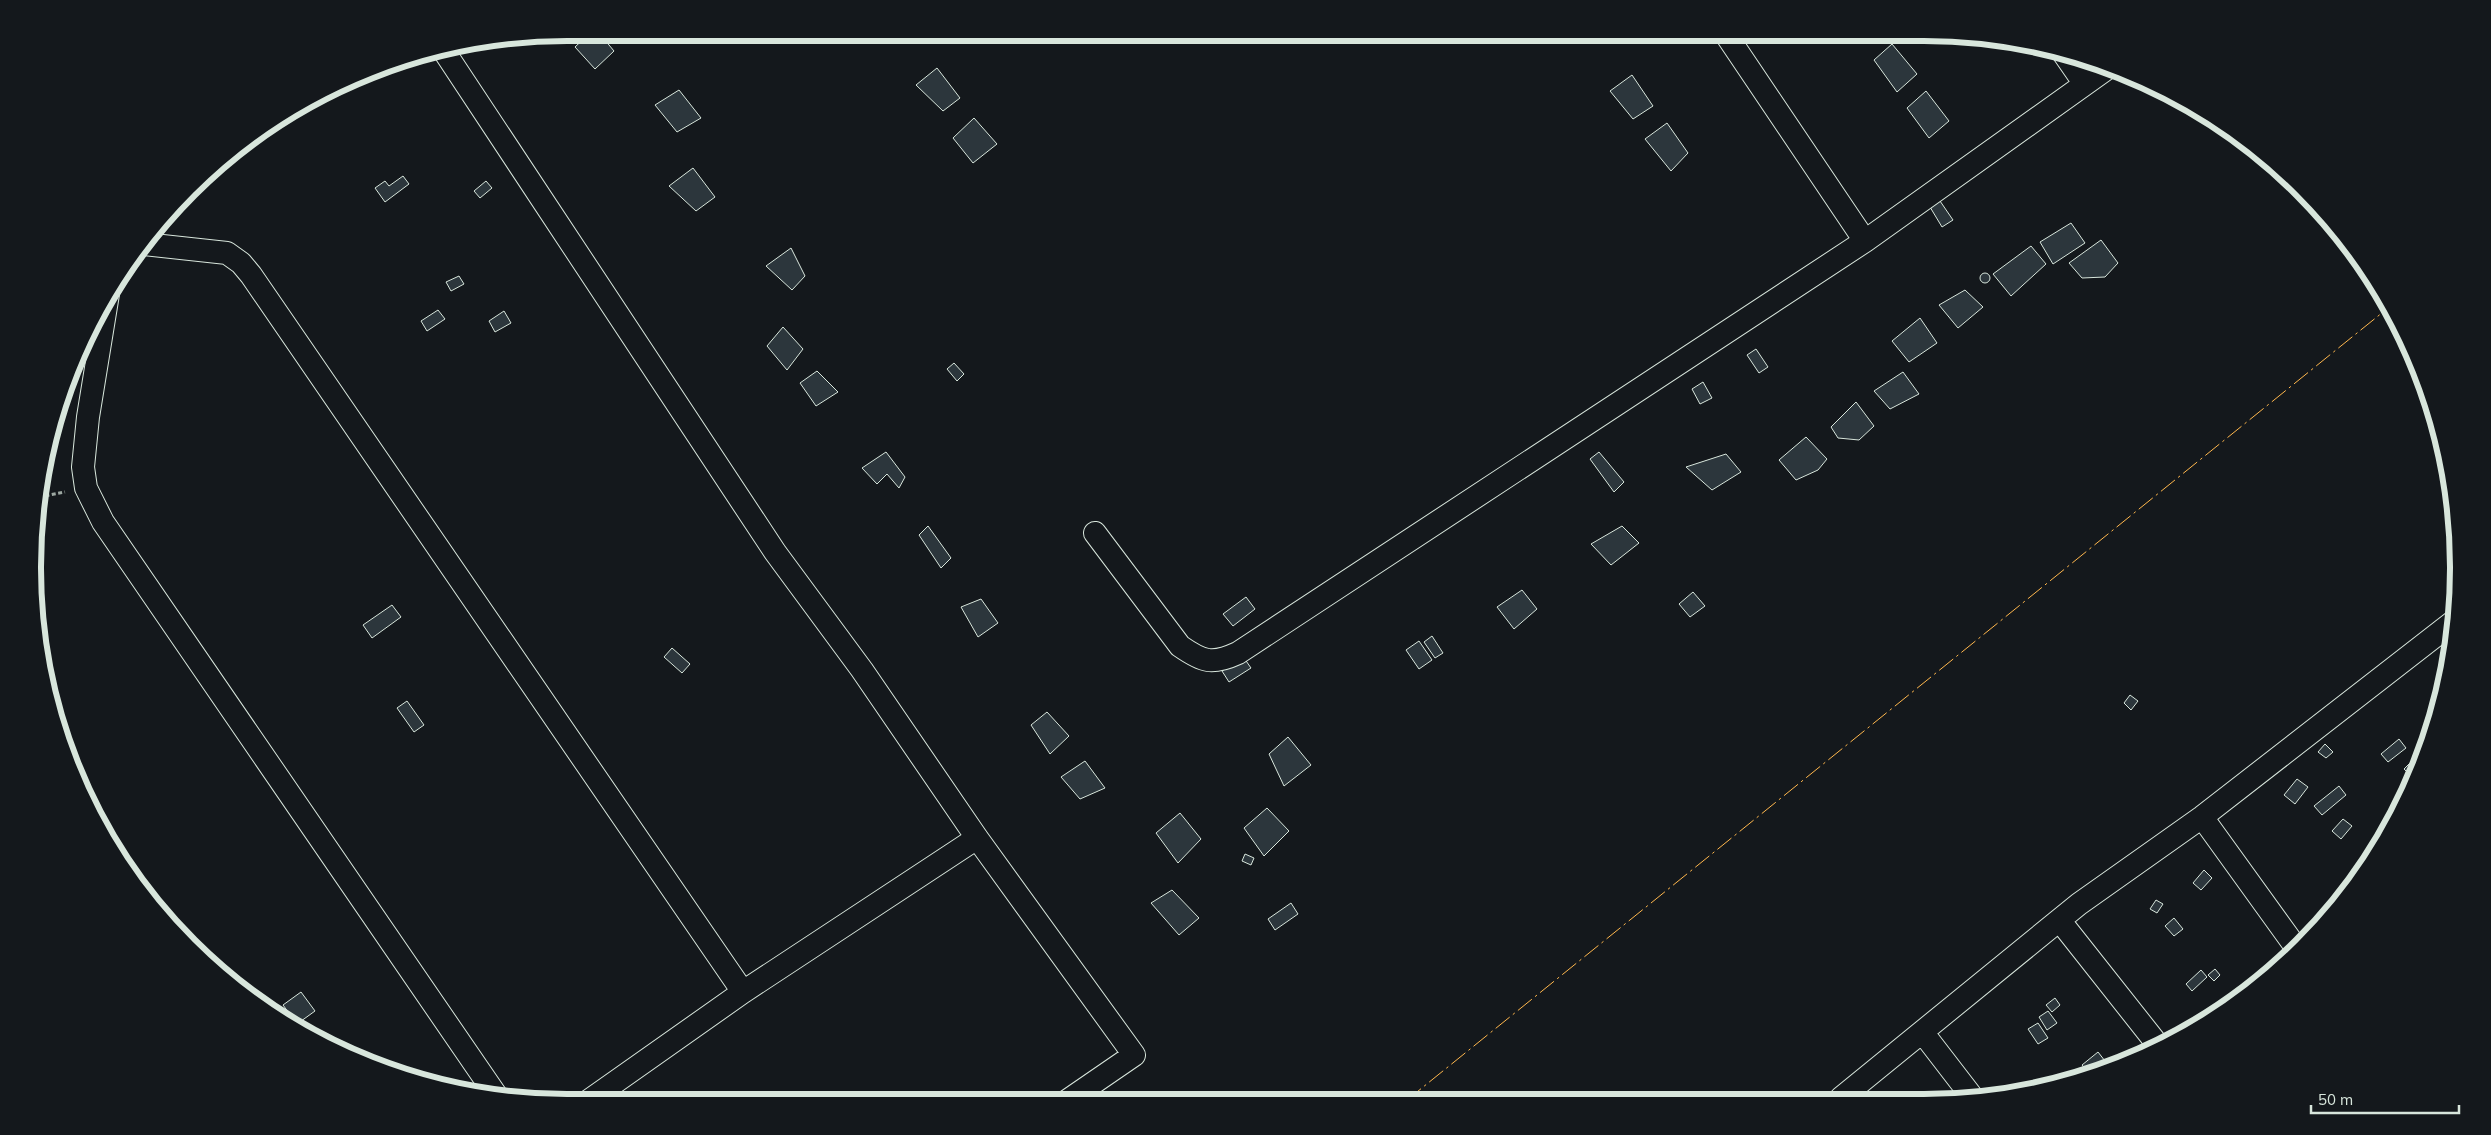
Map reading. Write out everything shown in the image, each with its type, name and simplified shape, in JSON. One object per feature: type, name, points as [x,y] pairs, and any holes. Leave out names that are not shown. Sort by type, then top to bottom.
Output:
[{"type":"street","points":[[1731,41],[1865,240]]},
{"type":"street","points":[[447,55],[775,552],[862,670],[977,838],[1134,1055],[1077,1094]]},
{"type":"street","points":[[2069,62],[2084,84]]},
{"type":"street","points":[[1095,533],[1180,646],[1199,660],[1221,661],[1246,648],[1865,240],[2101,72]]},
{"type":"street","points":[[152,245],[227,253],[241,263],[251,275],[743,992]]},
{"type":"street","points":[[104,320],[88,417],[83,467],[86,488],[103,522],[490,1088]]},
{"type":"street","points":[[1846,1094],[2060,920],[2202,817],[2446,627]]},
{"type":"street","points":[[2202,817],[2293,943]]},
{"type":"street","points":[[598,1094],[743,992],[977,838]]},
{"type":"street","points":[[2060,920],[2154,1040]]},
{"type":"street","points":[[1923,1033],[1969,1092]]},
{"type":"path","points":[[47,496],[86,488]]},
{"type":"building","points":[[581,41],[606,41],[614,51],[595,69],[575,47]]},
{"type":"building","points":[[1892,44],[1917,74],[1897,92],[1874,60]]},
{"type":"building","points":[[937,68],[960,98],[943,111],[916,85]]},
{"type":"building","points":[[1632,75],[1653,106],[1633,119],[1610,91]]},
{"type":"building","points":[[679,90],[701,118],[677,132],[655,105]]},
{"type":"building","points":[[1926,91],[1949,121],[1929,138],[1907,108]]},
{"type":"building","points":[[974,118],[997,144],[973,163],[953,138]]},
{"type":"building","points":[[1667,123],[1688,153],[1671,171],[1645,139]]},
{"type":"building","points":[[693,168],[715,197],[696,211],[669,186]]},
{"type":"building","points":[[403,176],[409,184],[385,202],[375,188],[385,181],[389,186]]},
{"type":"building","points":[[486,181],[492,188],[480,198],[474,191]]},
{"type":"building","points":[[1940,201],[1953,220],[1942,227],[1930,207]]},
{"type":"building","points":[[2071,223],[2085,243],[2053,264],[2040,242]]},
{"type":"building","points":[[2101,240],[2118,263],[2105,277],[2082,278],[2069,263]]},
{"type":"building","points":[[2031,246],[2046,264],[2011,296],[1993,274]]},
{"type":"building","points":[[791,248],[805,276],[792,290],[766,266]]},
{"type":"building","points":[[1985,273],[1990,278],[1985,283],[1980,278]]},
{"type":"building","points":[[459,276],[464,284],[451,291],[446,282]]},
{"type":"building","points":[[1965,290],[1983,307],[1958,328],[1939,305]]},
{"type":"building","points":[[438,310],[445,319],[427,331],[421,321]]},
{"type":"building","points":[[504,311],[511,323],[495,332],[489,321]]},
{"type":"building","points":[[1920,318],[1937,343],[1909,362],[1892,341]]},
{"type":"building","points":[[783,327],[803,349],[787,370],[767,346]]},
{"type":"building","points":[[1756,349],[1768,367],[1759,373],[1747,355]]},
{"type":"building","points":[[954,363],[964,374],[957,381],[947,369]]},
{"type":"building","points":[[817,371],[838,392],[816,406],[800,383]]},
{"type":"building","points":[[1903,372],[1919,394],[1890,409],[1874,391]]},
{"type":"building","points":[[1703,382],[1712,398],[1700,404],[1692,389]]},
{"type":"building","points":[[1856,402],[1874,426],[1859,440],[1838,438],[1831,427]]},
{"type":"building","points":[[1806,437],[1827,459],[1818,470],[1796,480],[1779,460]]},
{"type":"building","points":[[886,452],[905,477],[899,488],[887,474],[877,484],[862,468]]},
{"type":"building","points":[[1599,452],[1624,482],[1614,492],[1590,459]]},
{"type":"building","points":[[1726,454],[1741,472],[1712,490],[1686,467]]},
{"type":"building","points":[[928,526],[951,558],[941,568],[919,535]]},
{"type":"building","points":[[1622,526],[1639,543],[1611,565],[1591,544]]},
{"type":"building","points":[[1522,590],[1537,609],[1514,629],[1497,607]]},
{"type":"building","points":[[1693,592],[1705,606],[1690,617],[1679,604]]},
{"type":"building","points":[[1246,597],[1255,609],[1233,626],[1223,614]]},
{"type":"building","points":[[981,599],[998,623],[978,637],[961,607]]},
{"type":"building","points":[[392,605],[401,617],[372,638],[363,625]]},
{"type":"building","points":[[1432,636],[1443,653],[1435,658],[1424,642]]},
{"type":"building","points":[[1419,641],[1432,660],[1419,669],[1406,650]]},
{"type":"building","points":[[672,648],[690,664],[682,673],[664,657]]},
{"type":"building","points":[[1244,658],[1251,668],[1229,682],[1222,671]]},
{"type":"building","points":[[2130,695],[2138,701],[2131,710],[2124,703]]},
{"type":"building","points":[[407,701],[424,725],[414,732],[397,708]]},
{"type":"building","points":[[1047,712],[1069,736],[1050,754],[1031,725]]},
{"type":"building","points":[[1288,737],[1311,765],[1284,786],[1269,754]]},
{"type":"building","points":[[2399,739],[2406,748],[2388,762],[2381,754]]},
{"type":"building","points":[[2325,744],[2333,752],[2326,758],[2318,752]]},
{"type":"building","points":[[1085,761],[1105,788],[1080,799],[1061,777]]},
{"type":"building","points":[[2411,762],[2412,763],[2408,773],[2404,769]]},
{"type":"building","points":[[2297,779],[2308,787],[2295,804],[2284,795]]},
{"type":"building","points":[[2339,786],[2346,795],[2322,815],[2314,806]]},
{"type":"building","points":[[1267,808],[1289,831],[1264,856],[1244,828]]},
{"type":"building","points":[[1180,813],[1201,839],[1178,863],[1156,833]]},
{"type":"building","points":[[2343,819],[2352,826],[2341,839],[2332,831]]},
{"type":"building","points":[[1245,854],[1254,858],[1251,865],[1242,861]]},
{"type":"building","points":[[2204,870],[2212,878],[2201,890],[2193,883]]},
{"type":"building","points":[[1172,890],[1199,918],[1179,935],[1151,903]]},
{"type":"building","points":[[2156,900],[2163,904],[2157,913],[2150,909]]},
{"type":"building","points":[[1291,903],[1298,914],[1275,930],[1268,919]]},
{"type":"building","points":[[2174,918],[2183,929],[2174,936],[2165,926]]},
{"type":"building","points":[[2215,969],[2220,975],[2214,981],[2208,975]]},
{"type":"building","points":[[2201,970],[2207,977],[2192,991],[2186,984]]},
{"type":"building","points":[[301,992],[315,1011],[301,1021],[290,1014],[283,1005]]},
{"type":"building","points":[[2055,998],[2060,1005],[2052,1012],[2046,1005]]},
{"type":"building","points":[[2048,1011],[2057,1023],[2047,1030],[2039,1017]]},
{"type":"building","points":[[2038,1023],[2048,1038],[2038,1044],[2028,1029]]},
{"type":"building","points":[[2098,1052],[2105,1061],[2085,1068],[2082,1065]]},
{"type":"power","points":[[1414,1094],[2383,312]]}]
